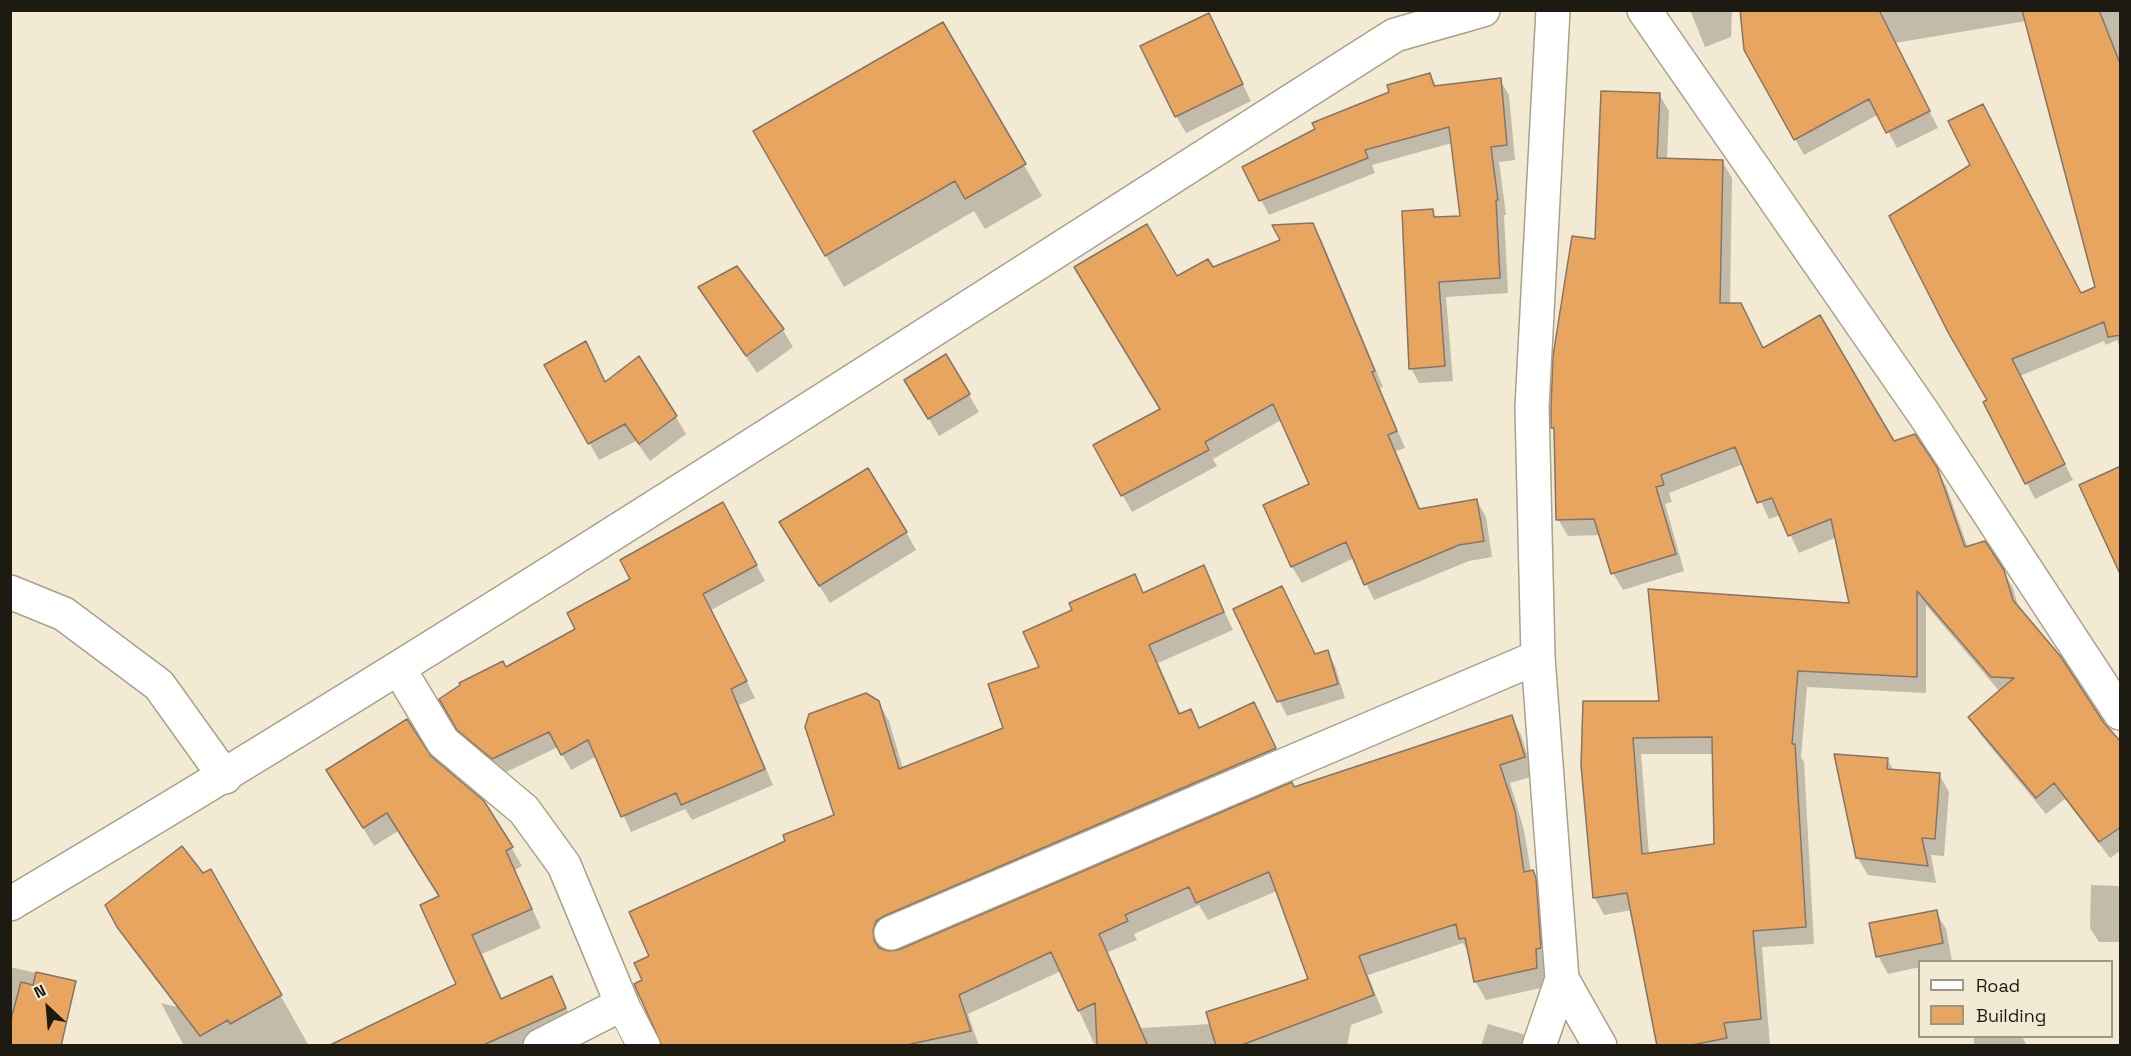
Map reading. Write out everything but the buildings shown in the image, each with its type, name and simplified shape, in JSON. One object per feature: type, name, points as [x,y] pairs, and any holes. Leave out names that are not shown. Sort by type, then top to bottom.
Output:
[{"type":"street","points":[[10,904],[225,777],[399,669],[1395,35],[1483,10]]},
{"type":"street","points":[[1539,1046],[1563,979],[1539,657],[1532,406],[1553,10]]},
{"type":"street","points":[[1644,10],[1924,414],[2121,713]]},
{"type":"street","points":[[10,592],[64,614],[159,685],[225,777]]},
{"type":"street","points":[[891,933],[1539,657]]},
{"type":"street","points":[[399,669],[442,742],[524,810],[564,865],[622,1004],[644,1046]]},
{"type":"street","points":[[1563,979],[1600,1046]]},
{"type":"street","points":[[540,1046],[622,1004]]}]
